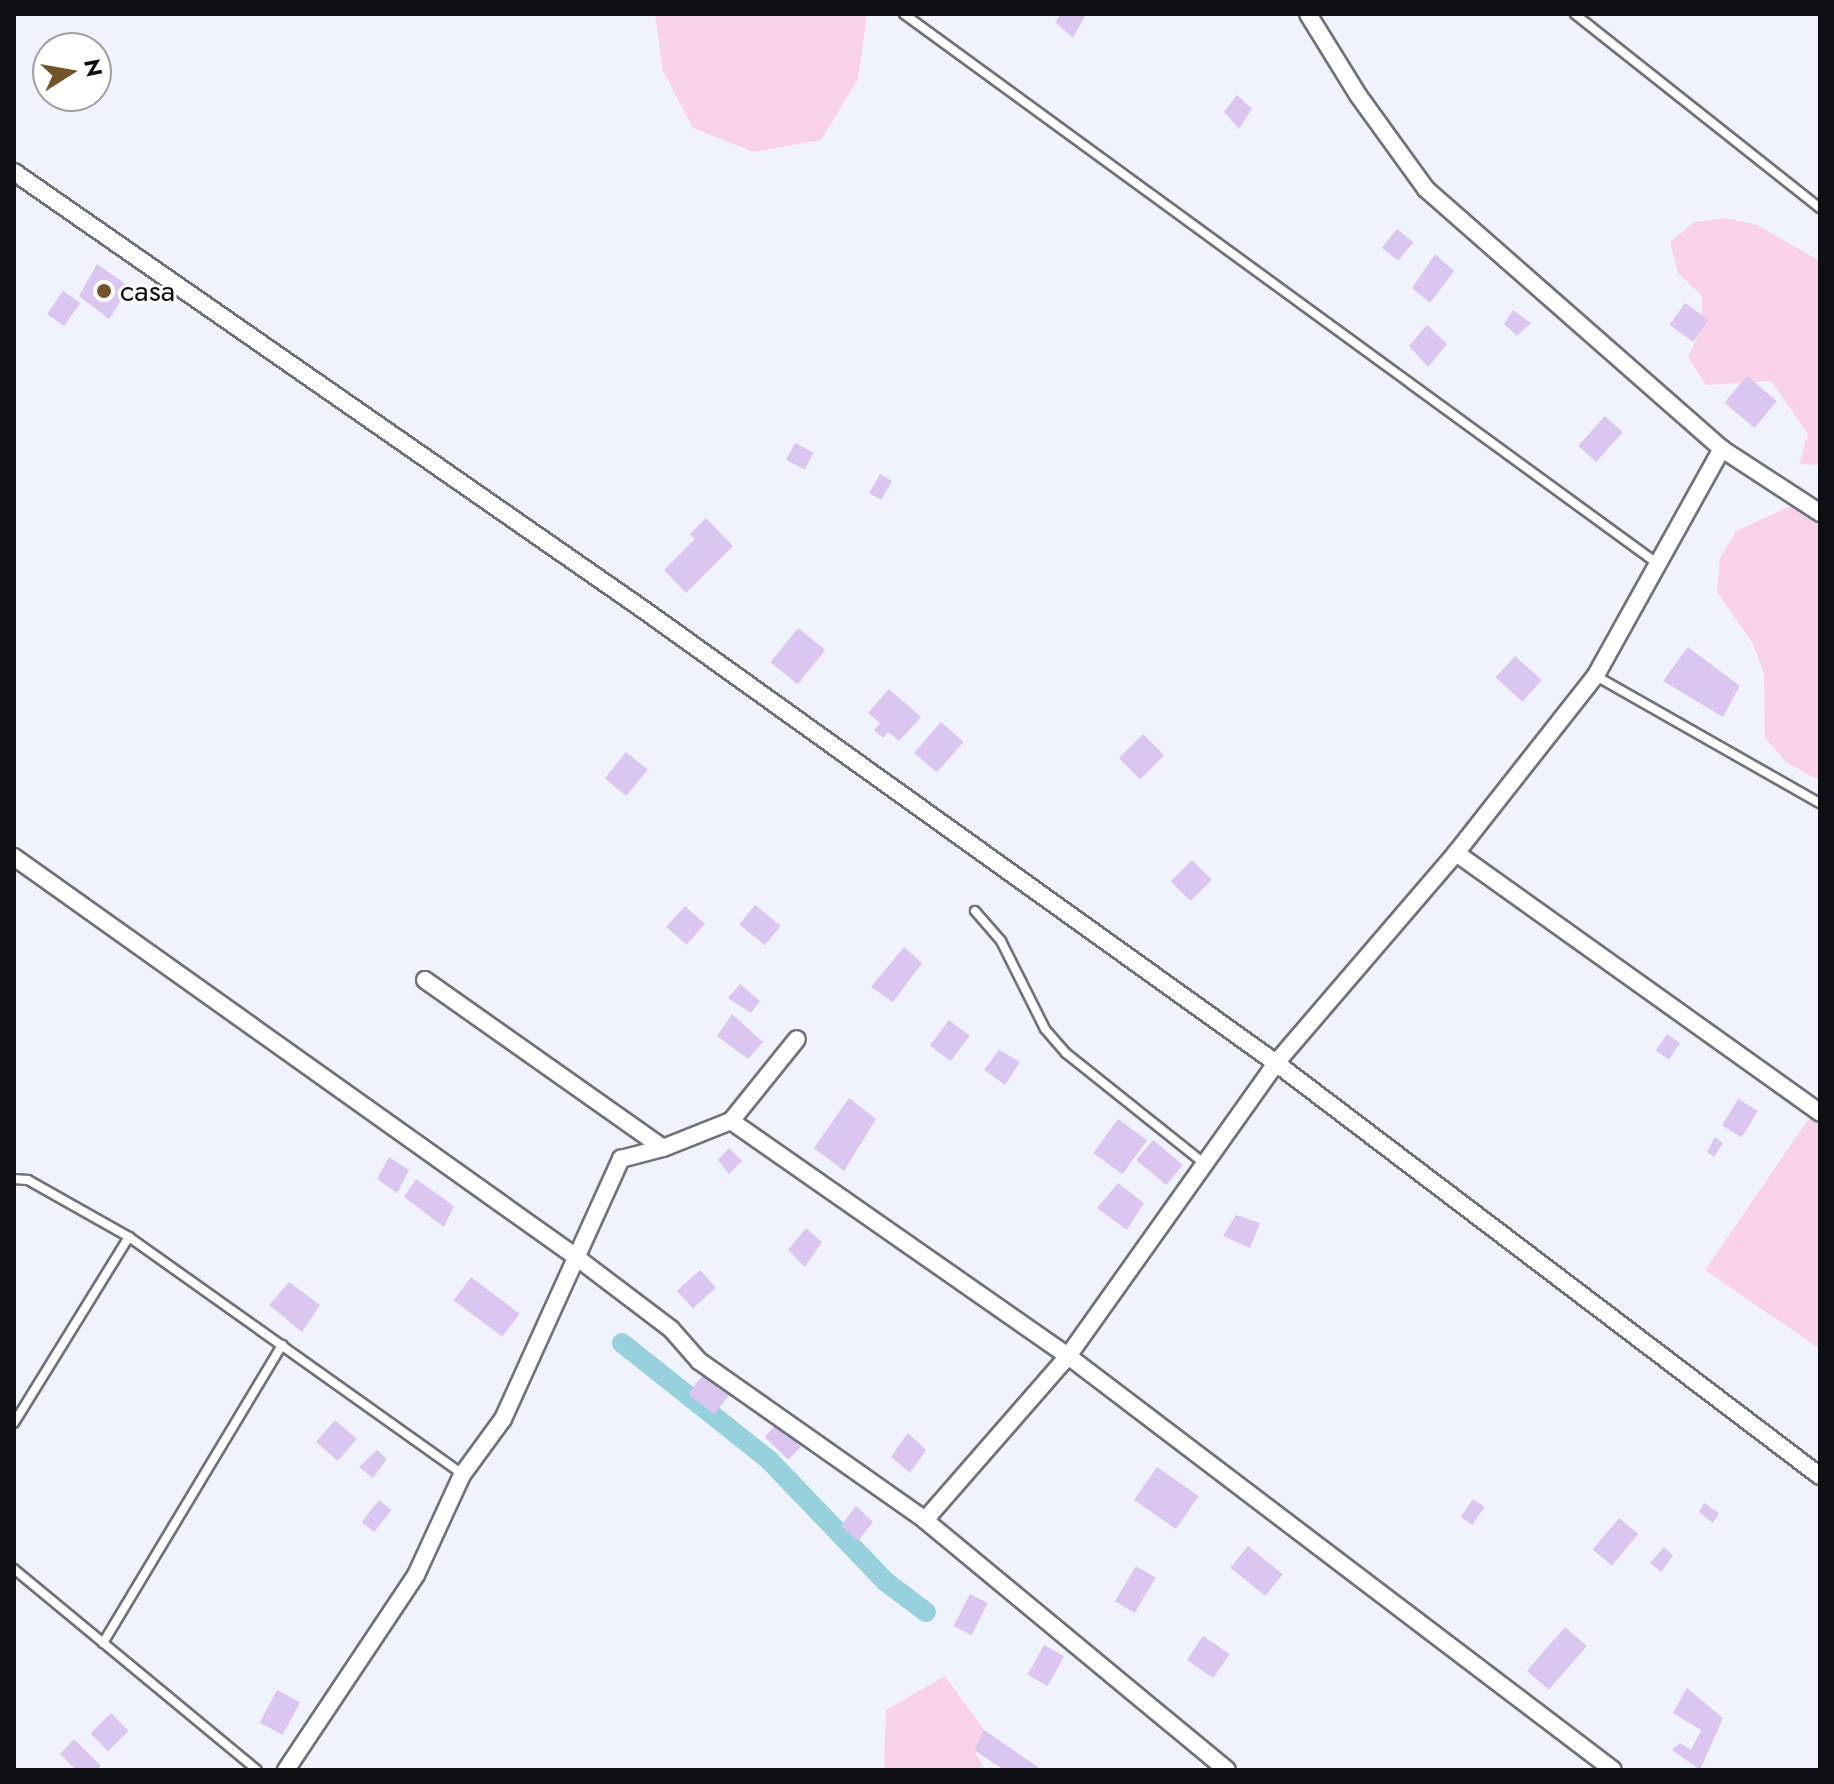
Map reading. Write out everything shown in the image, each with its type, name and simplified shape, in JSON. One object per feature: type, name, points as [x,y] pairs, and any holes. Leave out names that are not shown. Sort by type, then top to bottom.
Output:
[{"type":"street","points":[[1308,14],[1365,106],[1426,189],[1722,449],[1820,513]]},
{"type":"street","points":[[14,172],[644,610],[1276,1063],[1820,1476]]},
{"type":"street","points":[[925,1520],[1068,1356],[1276,1063],[1456,853],[1596,675],[1722,449]]},
{"type":"street","points":[[1456,853],[1820,1113]]},
{"type":"street","points":[[14,857],[576,1257],[671,1329],[699,1361],[925,1520],[1227,1770]]},
{"type":"street","points":[[425,980],[663,1148]]},
{"type":"street","points":[[286,1770],[416,1575],[462,1475],[503,1419],[621,1159],[663,1148],[731,1121],[797,1039]]},
{"type":"street","points":[[731,1121],[1068,1356],[1613,1770]]},
{"type":"lane","points":[[904,14],[1658,564]]},
{"type":"lane","points":[[1575,14],[1820,208]]},
{"type":"lane","points":[[1596,675],[1820,803]]},
{"type":"lane","points":[[975,911],[1001,941],[1045,1029],[1066,1053],[1206,1165]]},
{"type":"lane","points":[[14,1179],[28,1180],[129,1237],[462,1475]]},
{"type":"lane","points":[[14,1423],[129,1237]]},
{"type":"lane","points":[[103,1643],[282,1345]]},
{"type":"lane","points":[[14,1569],[257,1770]]},
{"type":"shaded area","points":[[655,14],[867,14],[858,79],[821,140],[754,152],[693,128],[663,71]]},
{"type":"shaded area","points":[[1726,218],[1757,225],[1820,261],[1820,465],[1799,464],[1808,434],[1771,381],[1706,385],[1688,357],[1702,328],[1702,296],[1678,273],[1670,242],[1694,222]]},
{"type":"shaded area","points":[[1795,504],[1820,514],[1820,781],[1786,762],[1765,738],[1764,673],[1753,644],[1717,592],[1720,558],[1736,531]]},
{"type":"shaded area","points":[[1812,1114],[1820,1120],[1820,1349],[1705,1270]]},
{"type":"shaded area","points":[[945,1676],[984,1730],[974,1750],[985,1770],[884,1770],[886,1710]]},
{"type":"building","points":[[1061,14],[1086,14],[1073,38],[1055,22]]},
{"type":"building","points":[[1237,95],[1252,109],[1239,129],[1224,112]]},
{"type":"building","points":[[1397,229],[1413,242],[1398,261],[1382,248]]},
{"type":"building","points":[[1435,254],[1454,271],[1430,303],[1412,288]]},
{"type":"building","name":"casa","points":[[97,264],[130,287],[109,319],[79,296]]},
{"type":"building","points":[[63,291],[80,303],[64,326],[47,314]]},
{"type":"building","points":[[1685,303],[1709,320],[1693,342],[1670,325]]},
{"type":"building","points":[[1513,310],[1531,323],[1517,336],[1504,324]]},
{"type":"building","points":[[1427,325],[1447,344],[1428,367],[1409,346]]},
{"type":"building","points":[[1747,376],[1777,401],[1754,428],[1725,403]]},
{"type":"building","points":[[1605,416],[1623,432],[1596,462],[1578,446]]},
{"type":"building","points":[[795,443],[814,453],[805,470],[786,460]]},
{"type":"building","points":[[880,474],[892,481],[881,500],[869,493]]},
{"type":"building","points":[[706,518],[733,546],[686,593],[664,570],[695,539],[690,534]]},
{"type":"building","points":[[798,628],[825,650],[798,684],[770,662]]},
{"type":"building","points":[[1688,647],[1740,686],[1723,717],[1663,681]]},
{"type":"building","points":[[1515,656],[1542,680],[1522,702],[1496,678]]},
{"type":"building","points":[[889,689],[921,717],[899,741],[888,732],[883,738],[874,730],[880,723],[868,713]]},
{"type":"building","points":[[941,722],[964,742],[937,773],[914,753]]},
{"type":"building","points":[[1143,734],[1164,755],[1140,779],[1119,758]]},
{"type":"building","points":[[626,752],[648,770],[626,796],[605,778]]},
{"type":"building","points":[[1192,860],[1212,880],[1191,901],[1171,881]]},
{"type":"building","points":[[755,905],[781,926],[765,945],[739,924]]},
{"type":"building","points":[[685,906],[705,924],[686,945],[666,927]]},
{"type":"building","points":[[904,947],[922,963],[893,1002],[871,987]]},
{"type":"building","points":[[740,984],[760,1001],[751,1013],[728,998]]},
{"type":"building","points":[[732,1014],[763,1042],[748,1059],[717,1036]]},
{"type":"building","points":[[949,1020],[970,1036],[951,1061],[930,1046]]},
{"type":"building","points":[[1667,1034],[1680,1043],[1669,1060],[1656,1050]]},
{"type":"building","points":[[999,1050],[1020,1062],[1005,1085],[984,1070]]},
{"type":"building","points":[[849,1098],[876,1119],[844,1171],[814,1148]]},
{"type":"building","points":[[1738,1099],[1758,1111],[1742,1137],[1722,1126]]},
{"type":"building","points":[[1118,1119],[1147,1140],[1122,1174],[1093,1153]]},
{"type":"building","points":[[1715,1137],[1723,1143],[1714,1157],[1707,1152]]},
{"type":"building","points":[[1153,1140],[1183,1165],[1166,1185],[1136,1160]]},
{"type":"building","points":[[729,1148],[742,1161],[729,1174],[718,1160]]},
{"type":"building","points":[[389,1157],[409,1170],[397,1193],[377,1179]]},
{"type":"building","points":[[416,1179],[454,1206],[444,1227],[404,1197]]},
{"type":"building","points":[[1118,1183],[1144,1203],[1127,1230],[1097,1208]]},
{"type":"building","points":[[1236,1215],[1260,1223],[1250,1248],[1223,1236]]},
{"type":"building","points":[[806,1228],[822,1242],[805,1267],[788,1250]]},
{"type":"building","points":[[700,1270],[716,1288],[693,1309],[677,1291]]},
{"type":"building","points":[[471,1277],[520,1314],[502,1337],[454,1300]]},
{"type":"building","points":[[289,1282],[320,1305],[302,1332],[269,1305]]},
{"type":"building","points":[[703,1375],[729,1395],[714,1414],[688,1394]]},
{"type":"building","points":[[335,1420],[357,1439],[338,1461],[316,1442]]},
{"type":"building","points":[[777,1424],[801,1447],[788,1460],[764,1437]]},
{"type":"building","points":[[908,1433],[926,1450],[910,1473],[891,1457]]},
{"type":"building","points":[[377,1450],[387,1459],[373,1478],[359,1467]]},
{"type":"building","points":[[1157,1467],[1199,1496],[1176,1529],[1134,1500]]},
{"type":"building","points":[[1473,1499],[1485,1507],[1472,1525],[1461,1517]]},
{"type":"building","points":[[379,1500],[392,1510],[374,1532],[362,1522]]},
{"type":"building","points":[[1704,1503],[1719,1513],[1713,1523],[1699,1512]]},
{"type":"building","points":[[856,1506],[873,1522],[858,1541],[841,1526]]},
{"type":"building","points":[[1619,1518],[1638,1534],[1612,1565],[1593,1549]]},
{"type":"building","points":[[1248,1546],[1283,1574],[1265,1596],[1230,1568]]},
{"type":"building","points":[[1664,1547],[1673,1556],[1661,1572],[1650,1563]]},
{"type":"building","points":[[1136,1566],[1156,1578],[1135,1613],[1115,1601]]},
{"type":"building","points":[[970,1594],[988,1603],[971,1635],[954,1626]]},
{"type":"building","points":[[1565,1627],[1587,1646],[1549,1690],[1527,1671]]},
{"type":"building","points":[[1203,1636],[1230,1654],[1213,1678],[1187,1660]]},
{"type":"building","points":[[1044,1645],[1064,1656],[1048,1686],[1028,1675]]},
{"type":"building","points":[[1687,1688],[1723,1718],[1700,1770],[1672,1750],[1680,1743],[1691,1750],[1701,1730],[1673,1713]]},
{"type":"building","points":[[277,1690],[300,1702],[283,1735],[260,1723]]},
{"type":"building","points":[[111,1713],[129,1731],[108,1751],[90,1734]]},
{"type":"building","points":[[984,1730],[1038,1767],[1036,1770],[1004,1770],[974,1750]]},
{"type":"building","points":[[74,1739],[101,1766],[96,1770],[76,1770],[60,1754]]},
{"type":"waterway","points":[[622,1343],[769,1460],[886,1582],[926,1612]]},
{"type":"place","name":"casa","points":[[104,291]]}]
